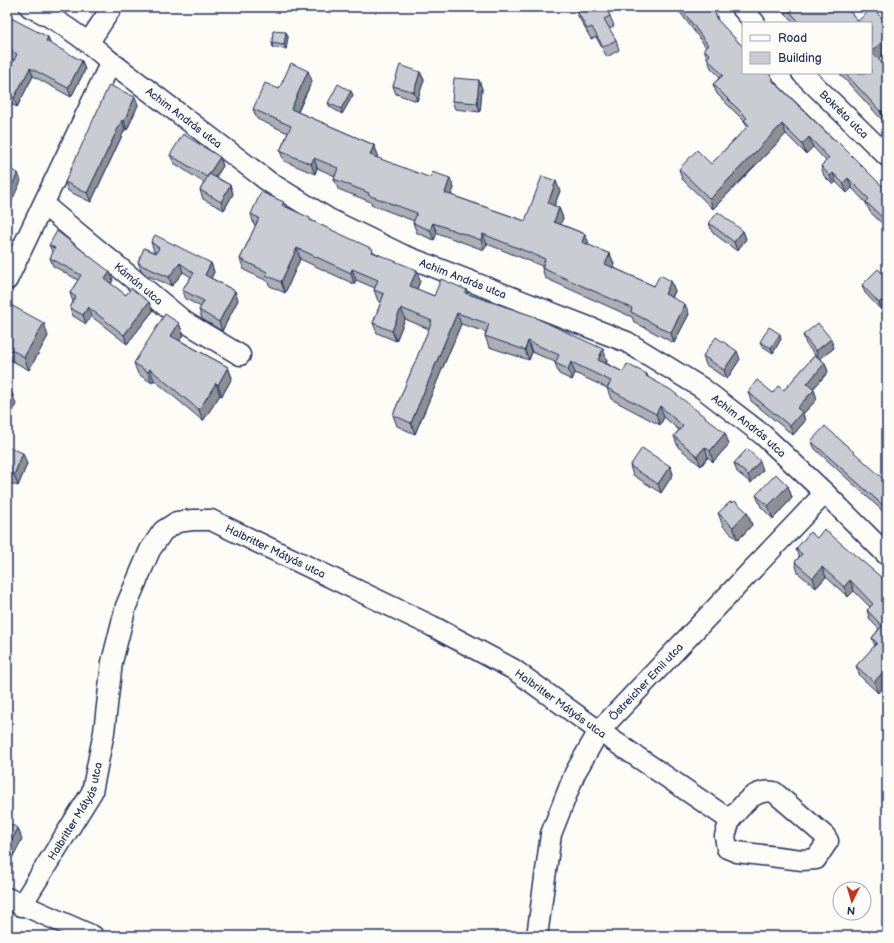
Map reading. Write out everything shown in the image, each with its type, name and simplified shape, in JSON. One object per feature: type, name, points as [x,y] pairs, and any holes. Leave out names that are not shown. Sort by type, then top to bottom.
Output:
[{"type":"street","name":"Achim András utca","points":[[30,7],[60,22],[89,42],[111,62],[269,182],[329,219],[403,255],[627,342],[702,388],[763,435],[825,493],[887,555]]},
{"type":"street","points":[[89,42],[112,7]]},
{"type":"street","points":[[741,7],[754,22]]},
{"type":"street","points":[[7,280],[111,62]]},
{"type":"street","name":"Bokréta utca","points":[[803,74],[887,156]]},
{"type":"street","name":"Kámán utca","points":[[44,205],[86,242],[185,322],[240,355]]},
{"type":"street","name":"Östreicher Emil utca","points":[[537,936],[551,834],[575,773],[599,731],[825,493]]},
{"type":"street","name":"Halbritter Mátyás utca","points":[[14,902],[92,792],[104,732],[112,662],[126,606],[150,550],[163,531],[177,522],[192,520],[211,520],[432,626],[513,669],[599,731],[730,820]]},
{"type":"street","points":[[765,790],[770,791],[774,792],[825,836],[828,841],[816,859],[802,860],[737,852],[727,848],[725,836],[730,820],[751,796],[765,790]]},
{"type":"street","points":[[14,902],[93,936]]},
{"type":"building","points":[[575,7],[605,7],[610,16],[604,19],[616,40],[603,47],[592,27],[587,29]]},
{"type":"building","points":[[680,7],[710,7],[717,16],[715,17],[742,46],[742,74],[769,74],[773,78],[771,79],[834,140],[835,139],[882,186],[884,184],[887,187],[887,222],[866,202],[869,199],[848,178],[843,183],[833,173],[830,176],[821,166],[829,158],[809,137],[802,144],[782,124],[710,199],[679,169],[697,150],[711,164],[749,125],[744,120],[747,118],[713,84],[723,75],[707,58],[710,55],[704,49],[708,45]]},
{"type":"building","points":[[786,7],[846,7],[858,21],[872,8],[887,23],[887,37],[872,51],[872,22],[799,22]]},
{"type":"building","points":[[7,16],[48,37],[46,41],[82,61],[68,88],[30,68],[14,98],[7,95],[7,75],[17,54],[7,49]]},
{"type":"building","points":[[273,31],[286,32],[284,45],[272,43]]},
{"type":"building","points":[[872,53],[887,68],[887,116],[881,110],[880,111],[846,74],[872,74]]},
{"type":"building","points":[[291,63],[308,71],[291,109],[374,145],[370,155],[431,178],[432,172],[450,178],[445,193],[525,221],[542,176],[556,181],[548,203],[559,208],[554,222],[585,234],[582,242],[610,254],[605,264],[654,286],[660,275],[671,281],[665,294],[685,304],[671,333],[631,312],[632,308],[542,268],[545,259],[483,234],[481,240],[433,223],[430,230],[413,223],[417,213],[368,195],[369,193],[334,179],[338,168],[314,158],[311,164],[280,151],[291,126],[253,109],[265,83],[279,89]]},
{"type":"building","points":[[400,65],[420,72],[414,92],[393,86]]},
{"type":"building","points":[[454,78],[479,80],[477,103],[452,101]]},
{"type":"building","points":[[338,84],[351,91],[341,109],[328,103]]},
{"type":"building","points":[[109,85],[135,97],[124,121],[122,120],[87,193],[65,182]]},
{"type":"building","points":[[183,134],[220,157],[207,177],[170,155]]},
{"type":"building","points":[[7,168],[18,173],[7,196]]},
{"type":"building","points":[[209,174],[230,185],[221,202],[200,190]]},
{"type":"building","points":[[261,192],[284,202],[282,205],[310,218],[310,220],[373,249],[372,252],[417,270],[410,286],[434,296],[441,279],[467,290],[465,293],[536,317],[603,349],[598,360],[623,372],[627,364],[647,374],[646,376],[671,390],[725,433],[710,451],[705,447],[697,456],[674,436],[683,426],[660,406],[656,414],[607,388],[611,381],[571,362],[568,369],[555,363],[559,355],[528,341],[525,350],[485,336],[489,324],[457,313],[411,423],[393,415],[432,321],[401,308],[392,331],[373,323],[384,294],[374,290],[378,280],[352,269],[351,273],[297,248],[281,282],[266,275],[267,272],[240,259],[259,218],[251,214]]},
{"type":"building","points":[[718,212],[743,231],[734,242],[709,223]]},
{"type":"building","points":[[57,231],[110,272],[105,279],[126,295],[131,288],[149,302],[124,335],[88,307],[83,315],[70,308],[76,297],[70,293],[81,275],[50,258],[55,248],[49,245]]},
{"type":"building","points":[[155,235],[211,263],[205,275],[235,291],[219,322],[199,310],[204,301],[182,290],[194,273],[180,263],[169,277],[143,266],[138,262],[144,248],[156,253],[159,248],[151,242]]},
{"type":"building","points":[[878,269],[887,278],[887,304],[882,300],[879,303],[862,285]]},
{"type":"building","points":[[7,303],[44,323],[24,357],[7,347]]},
{"type":"building","points":[[165,314],[179,323],[171,336],[228,367],[218,385],[216,383],[199,410],[150,369],[148,372],[134,363]]},
{"type":"building","points":[[818,323],[831,339],[816,351],[803,335]]},
{"type":"building","points":[[769,327],[780,334],[771,348],[760,342]]},
{"type":"building","points":[[716,337],[737,351],[724,370],[703,356]]},
{"type":"building","points":[[815,355],[825,363],[807,384],[814,390],[797,408],[802,412],[790,426],[748,392],[757,380],[773,393],[778,386],[784,390]]},
{"type":"building","points":[[7,391],[12,393],[7,406]]},
{"type":"building","points":[[825,426],[887,482],[887,509],[811,441]]},
{"type":"building","points":[[7,447],[23,453],[14,475],[7,472]]},
{"type":"building","points":[[642,448],[670,466],[658,484],[630,466]]},
{"type":"building","points":[[747,449],[760,461],[748,475],[734,463]]},
{"type":"building","points":[[776,474],[788,486],[768,506],[756,495]]},
{"type":"building","points":[[735,501],[747,512],[733,527],[718,513],[730,502],[733,503]]},
{"type":"building","points":[[824,529],[887,583],[887,610],[883,614],[887,614],[887,668],[874,682],[856,666],[877,643],[872,638],[882,626],[867,610],[873,604],[850,580],[844,587],[822,567],[813,578],[795,562],[802,554],[796,549],[810,532],[817,538]]},
{"type":"building","points":[[7,823],[18,828],[7,849]]}]
